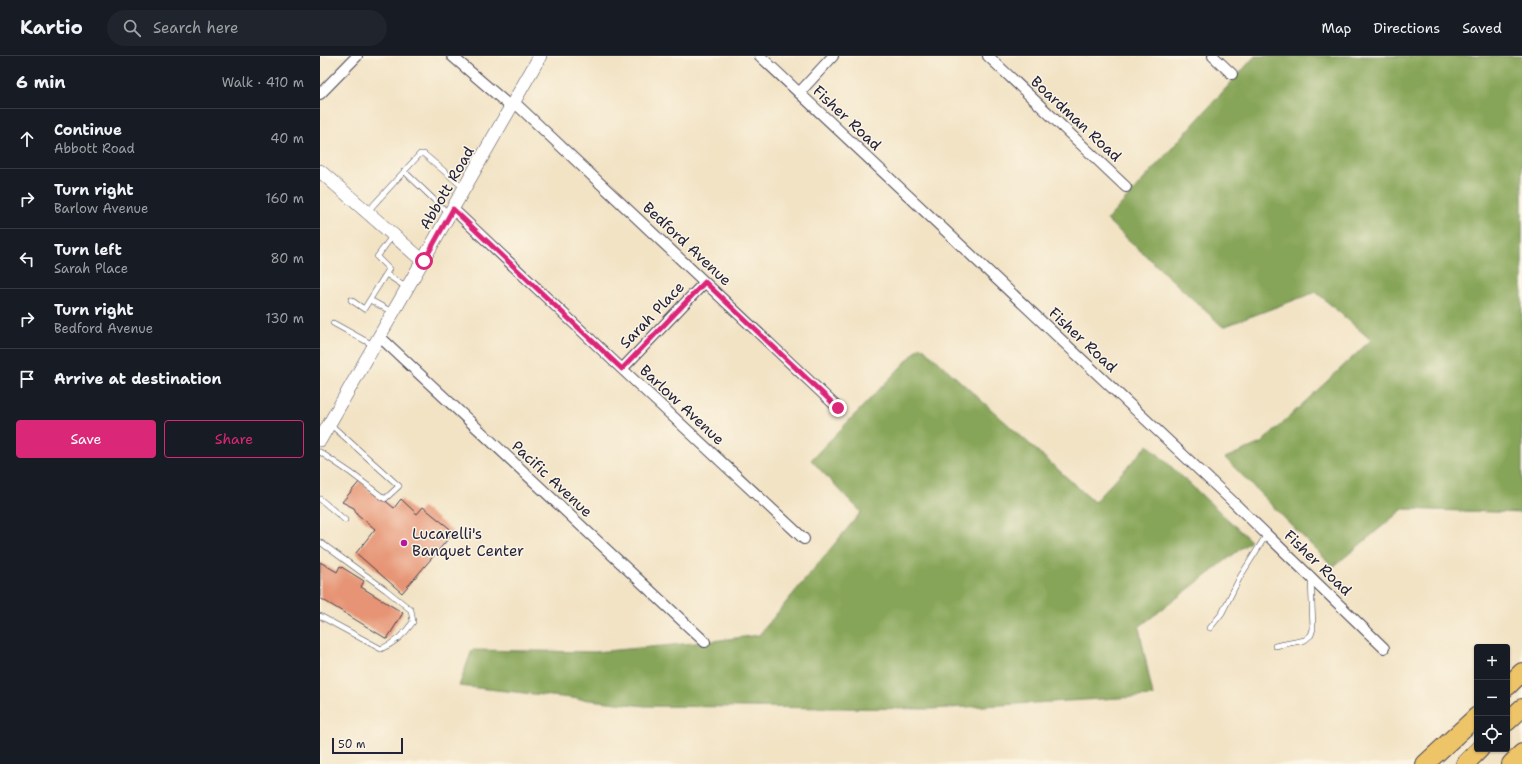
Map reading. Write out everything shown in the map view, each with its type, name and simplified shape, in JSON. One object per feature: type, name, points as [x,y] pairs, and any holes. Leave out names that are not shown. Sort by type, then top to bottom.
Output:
[{"type":"highway","points":[[1510,684],[1522,672]]},
{"type":"highway","points":[[1510,719],[1522,708]]},
{"type":"highway","points":[[1425,764],[1474,719]]},
{"type":"highway","points":[[1439,764],[1474,724]]},
{"type":"highway","points":[[1465,764],[1477,752]]},
{"type":"highway","points":[[1511,764],[1522,753]]},
{"type":"street","points":[[320,94],[357,56]]},
{"type":"street","name":"Bedford Avenue","points":[[452,56],[513,105],[705,282],[838,408]]},
{"type":"street","name":"Abbott Road","points":[[320,440],[424,261],[540,56]]},
{"type":"street","name":"Fisher Road","points":[[760,56],[1267,534],[1384,648]]},
{"type":"street","points":[[799,93],[834,56]]},
{"type":"street","name":"Boardman Road","points":[[988,56],[1126,187]]},
{"type":"street","points":[[1213,56],[1232,74]]},
{"type":"street","points":[[320,170],[424,261]]},
{"type":"street","name":"Barlow Avenue","points":[[451,212],[804,539]]},
{"type":"street","name":"Sarah Place","points":[[622,369],[705,282]]},
{"type":"street","name":"Pacific Avenue","points":[[377,341],[705,642]]},
{"type":"lane","points":[[367,212],[420,154],[424,154],[465,189]]},
{"type":"lane","points":[[404,171],[451,212]]},
{"type":"lane","points":[[351,300],[364,309],[370,300],[389,269],[377,257],[393,235]]},
{"type":"lane","points":[[386,274],[407,288]]},
{"type":"lane","points":[[370,300],[393,313]]},
{"type":"lane","points":[[334,323],[377,341]]},
{"type":"lane","points":[[320,452],[385,499],[399,486],[330,423]]},
{"type":"lane","points":[[320,499],[345,520]]},
{"type":"lane","points":[[1210,628],[1222,612],[1240,577],[1267,534]]},
{"type":"lane","points":[[320,542],[411,610],[413,622],[405,634],[381,649],[320,616]]},
{"type":"lane","points":[[1275,646],[1305,640],[1311,636],[1313,629],[1311,577]]},
{"type":"green space","points":[[1255,56],[1522,56],[1522,513],[1403,509],[1333,567],[1225,458],[1261,443],[1371,340],[1316,292],[1223,327],[1107,220]]},
{"type":"green space","points":[[921,346],[1094,502],[1148,445],[1251,541],[1139,627],[1153,696],[932,709],[645,706],[459,686],[472,650],[595,652],[705,642],[759,635],[861,512],[811,460]]},
{"type":"building","name":"Lucarelli's Banquet Center","points":[[361,480],[370,491],[376,493],[394,508],[401,499],[417,514],[423,507],[454,532],[402,593],[356,553],[375,529],[357,514],[354,508],[342,502]]},
{"type":"building","points":[[320,562],[337,572],[340,566],[364,581],[361,587],[403,613],[387,639],[320,598]]},
{"type":"place","name":"Lucarelli's Banquet Center","points":[[404,543]]},
{"type":"route","points":[[424,261],[453,209],[622,369],[705,282],[838,408]]}]
